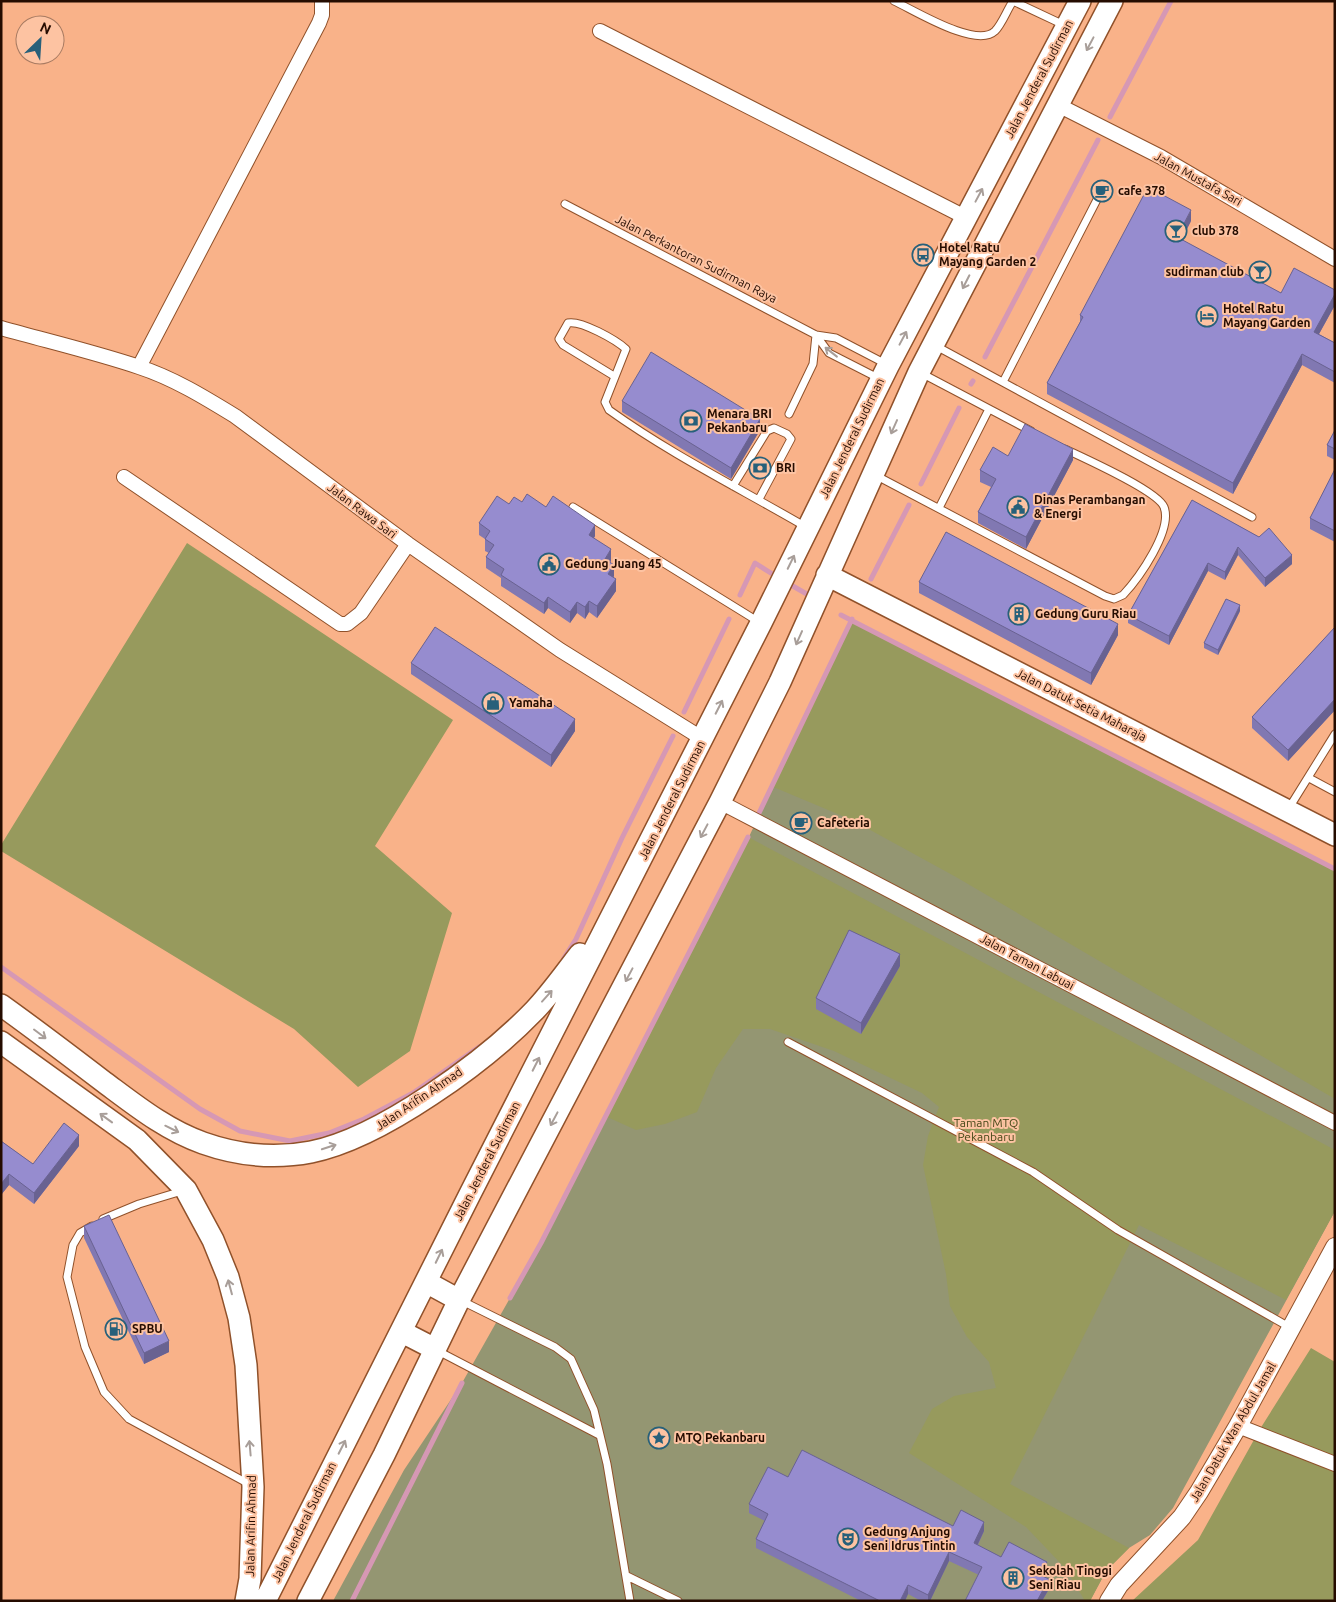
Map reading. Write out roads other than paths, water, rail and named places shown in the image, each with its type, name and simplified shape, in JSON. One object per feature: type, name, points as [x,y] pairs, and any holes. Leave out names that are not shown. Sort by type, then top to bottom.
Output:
[{"type":"main road","name":"Jalan Jenderal Sudirman","points":[[266,1601],[601,936],[626,891],[703,739],[885,373],[1080,1]]},
{"type":"main road","points":[[308,1601],[384,1455],[459,1300],[720,802],[780,682],[919,372],[1112,1]]},
{"type":"main road","name":"Jalan Datuk Setia Maharaja","points":[[827,575],[1335,835]]},
{"type":"main road","name":"Jalan Arifin Ahmad","points":[[1,1005],[157,1121],[186,1136],[219,1148],[253,1155],[310,1152],[368,1133],[428,1096],[503,1040],[558,984],[626,891]]},
{"type":"main road","name":"Jalan Arifin Ahmad","points":[[1,1042],[137,1140],[173,1174],[198,1209],[228,1277],[239,1318],[246,1365],[253,1487],[250,1578],[246,1601]]},
{"type":"main road","points":[[426,1282],[459,1300]]},
{"type":"main road","points":[[402,1332],[435,1349]]},
{"type":"street","points":[[139,367],[319,23],[322,15],[322,1]]},
{"type":"street","points":[[600,31],[967,218]]},
{"type":"street","name":"Jalan Mustafa Sari","points":[[1058,105],[1161,157],[1335,259]]},
{"type":"street","name":"Jalan Rawa Sari","points":[[1,328],[139,367],[180,384],[235,416],[408,544],[560,650],[703,739]]},
{"type":"street","points":[[124,477],[340,624],[347,624],[361,613],[408,544]]},
{"type":"street","name":"Jalan Taman Labuai","points":[[720,802],[1335,1123]]},
{"type":"street","name":"Jalan Datuk Wan Abdul Jamal","points":[[1108,1601],[1119,1586],[1182,1517],[1238,1426],[1292,1328],[1331,1266],[1335,1247]]},
{"type":"street","points":[[1238,1426],[1335,1464]]},
{"type":"lane","points":[[894,1],[944,26],[964,34],[977,36],[988,35],[995,31],[1013,1],[1067,26]]},
{"type":"lane","points":[[1003,382],[1103,188]]},
{"type":"lane","name":"Jalan Perkantoran Sudirman Raya","points":[[565,204],[816,334],[836,338],[885,373]]},
{"type":"lane","points":[[614,376],[563,345],[559,340],[568,323],[574,321],[584,324],[624,347],[625,352],[605,402],[609,410],[685,460],[759,499],[808,528]]},
{"type":"lane","points":[[789,414],[813,364],[816,334]]},
{"type":"lane","name":"Jalan Perkantoran Sudirman Raya","points":[[816,334],[829,353],[885,373]]},
{"type":"lane","points":[[933,344],[1252,517]]},
{"type":"lane","points":[[919,372],[1042,436]]},
{"type":"lane","points":[[938,508],[989,409]]},
{"type":"lane","points":[[733,486],[767,431],[774,428],[780,430],[791,440],[759,499]]},
{"type":"lane","points":[[872,474],[1114,599],[1124,595],[1161,537],[1167,520],[1164,506],[1156,496],[1059,446]]},
{"type":"lane","points":[[572,507],[761,623]]},
{"type":"lane","points":[[1288,811],[1335,734]]},
{"type":"lane","points":[[1308,778],[1335,792]]},
{"type":"lane","points":[[788,1042],[1033,1172],[1118,1230],[1292,1328]]},
{"type":"lane","points":[[186,1190],[138,1204],[99,1221],[80,1233],[73,1245],[67,1277],[85,1347],[104,1392],[129,1419],[253,1487]]},
{"type":"lane","points":[[459,1300],[555,1347],[571,1359],[594,1410],[607,1464],[630,1601]]},
{"type":"lane","points":[[435,1349],[599,1435]]},
{"type":"lane","points":[[627,1576],[678,1601]]},
{"type":"waterway","points":[[1110,117],[1171,1]]},
{"type":"waterway","points":[[985,357],[1098,140]]},
{"type":"waterway","points":[[921,484],[959,408]]},
{"type":"waterway","points":[[871,579],[909,505]]},
{"type":"waterway","points":[[740,595],[755,563],[774,575]]},
{"type":"waterway","points":[[791,585],[812,597]]},
{"type":"waterway","points":[[841,615],[1335,869]]},
{"type":"waterway","points":[[684,712],[729,619]]},
{"type":"waterway","points":[[759,813],[852,619]]},
{"type":"waterway","points":[[564,958],[576,939],[622,838],[673,736]]},
{"type":"waterway","points":[[510,1298],[541,1243],[748,837]]},
{"type":"waterway","points":[[1,967],[200,1109],[240,1131],[290,1141],[329,1133],[364,1119],[413,1093],[479,1047]]},
{"type":"waterway","points":[[352,1601],[462,1383]]},
{"type":"place","name":"cafe 378","points":[[1102,191]]},
{"type":"place","name":"club 378","points":[[1176,231]]},
{"type":"place","name":"Hotel Ratu Mayang Garden 2","points":[[923,255]]},
{"type":"place","name":"sudirman club","points":[[1260,272]]},
{"type":"place","name":"Hotel Ratu Mayang Garden","points":[[1207,316]]},
{"type":"place","name":"Menara BRI Pekanbaru","points":[[691,421]]},
{"type":"place","name":"BRI","points":[[760,468]]},
{"type":"place","name":"Dinas Perambangan & Energi","points":[[1018,507]]},
{"type":"place","name":"Gedung Juang 45","points":[[549,564]]},
{"type":"place","name":"Gedung Guru Riau","points":[[1019,614]]},
{"type":"place","name":"Yamaha","points":[[493,703]]},
{"type":"place","name":"Cafeteria","points":[[801,823]]},
{"type":"place","name":"SPBU","points":[[116,1329]]},
{"type":"place","name":"MTQ Pekanbaru","points":[[659,1438]]},
{"type":"place","name":"Gedung Anjung Seni Idrus Tintin","points":[[848,1539]]},
{"type":"place","name":"Sekolah Tinggi Seni Riau","points":[[1013,1578]]},
{"type":"park label","name":"Taman MTQ Pekanbaru","points":[[986,1130]]}]
